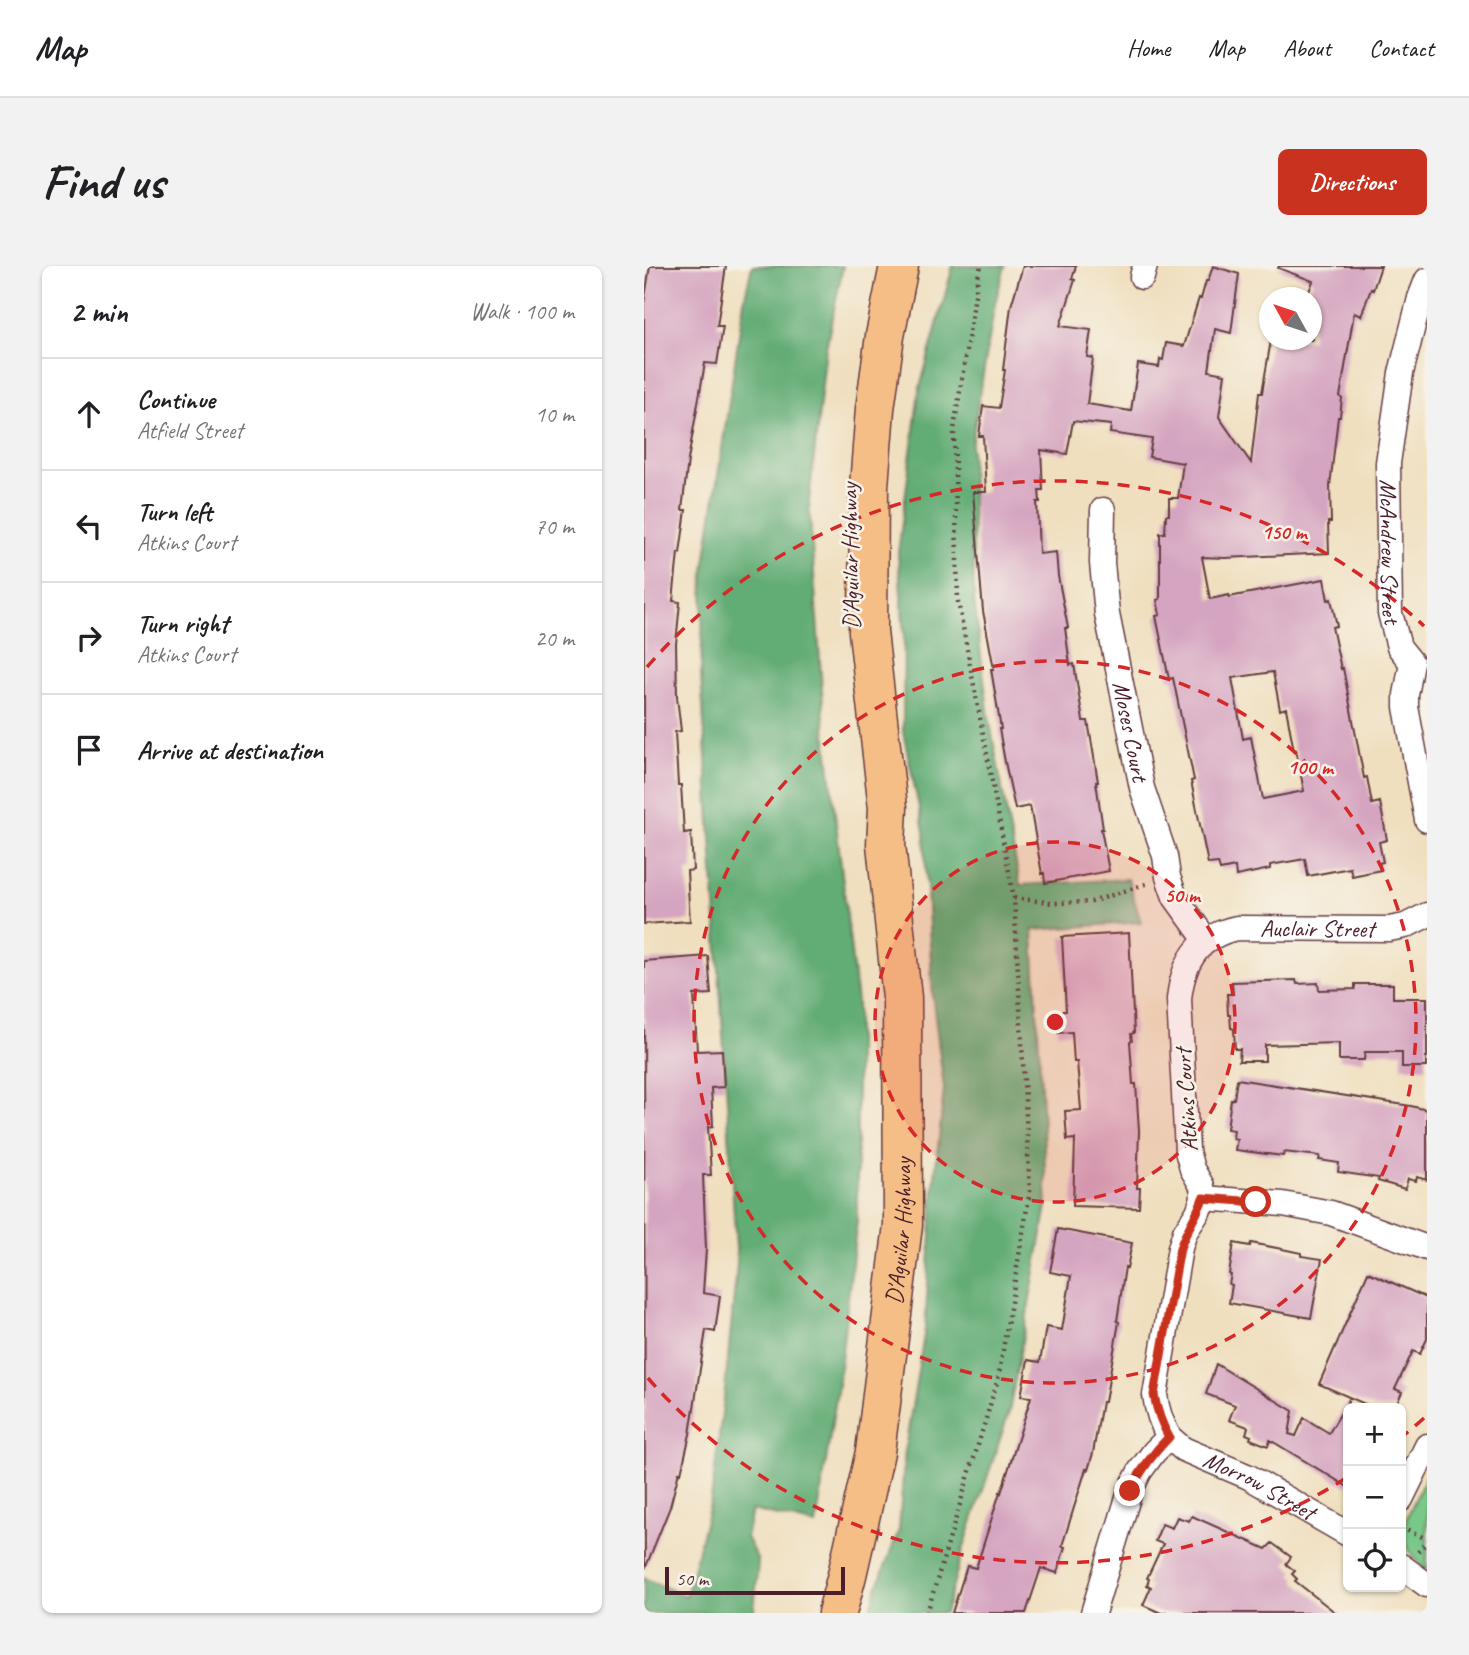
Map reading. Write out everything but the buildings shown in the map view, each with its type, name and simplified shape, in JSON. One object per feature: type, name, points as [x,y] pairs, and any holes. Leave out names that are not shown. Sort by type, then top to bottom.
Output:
[{"type":"highway","name":"D'Aguilar Highway","points":[[878,266],[858,380],[848,487],[851,640],[873,809],[886,844]]},
{"type":"highway","name":"D'Aguilar Highway","points":[[837,1613],[875,1452],[903,1225],[902,998],[886,844],[888,808],[869,632],[869,486],[875,409],[885,336],[899,266]]},
{"type":"street","name":"McAndrew Street","points":[[1427,280],[1401,373],[1388,463],[1390,613],[1399,648],[1420,663],[1406,695],[1406,707],[1427,820]]},
{"type":"street","name":"Moses Court","points":[[1102,510],[1102,563],[1107,614],[1142,788],[1165,856],[1175,897],[1206,940]]},
{"type":"street","name":"Auclair Street","points":[[1206,940],[1223,931],[1237,928],[1389,929],[1405,926],[1427,915]]},
{"type":"street","name":"Atkins Court","points":[[1203,1198],[1202,1186],[1192,1168],[1187,1150],[1179,999],[1181,979],[1190,959],[1206,940]]},
{"type":"street","points":[[1093,1613],[1130,1491],[1140,1471],[1169,1437],[1161,1424],[1154,1395],[1180,1248],[1185,1232],[1198,1212],[1203,1198],[1283,1204],[1331,1213],[1427,1248]]},
{"type":"street","name":"Morrow Street","points":[[1169,1437],[1183,1449],[1249,1477],[1343,1531]]},
{"type":"street","points":[[1406,1489],[1427,1446]]},
{"type":"street","points":[[1406,1570],[1427,1585]]},
{"type":"path","points":[[927,1613],[998,1379],[1030,1191],[1014,898],[958,601],[954,429],[981,266]]},
{"type":"path","points":[[1014,898],[1053,903],[1091,902],[1168,877]]},
{"type":"path","points":[[1403,1529],[1427,1539]]},
{"type":"green space","points":[[752,266],[843,266],[826,348],[809,502],[824,719],[857,1003],[857,1220],[838,1385],[816,1525],[752,1510],[746,1537],[758,1561],[754,1613],[644,1613],[644,1578],[686,1596],[711,1500],[737,1264],[701,675],[704,570],[744,301]]},
{"type":"green space","points":[[953,266],[1005,266],[995,303],[971,446],[974,601],[989,718],[1020,885],[1128,879],[1141,922],[1033,930],[1047,1206],[1009,1412],[945,1613],[870,1613],[899,1530],[905,1449],[925,1329],[934,1186],[944,1089],[933,1001],[924,831],[903,732],[904,635],[898,553],[919,391]]},
{"type":"green space","points":[[1427,1475],[1427,1570],[1415,1559],[1408,1547],[1406,1525]]},
{"type":"route","points":[[1130,1491],[1140,1471],[1169,1437],[1161,1424],[1154,1395],[1185,1232],[1198,1212],[1203,1198],[1256,1202]]}]
